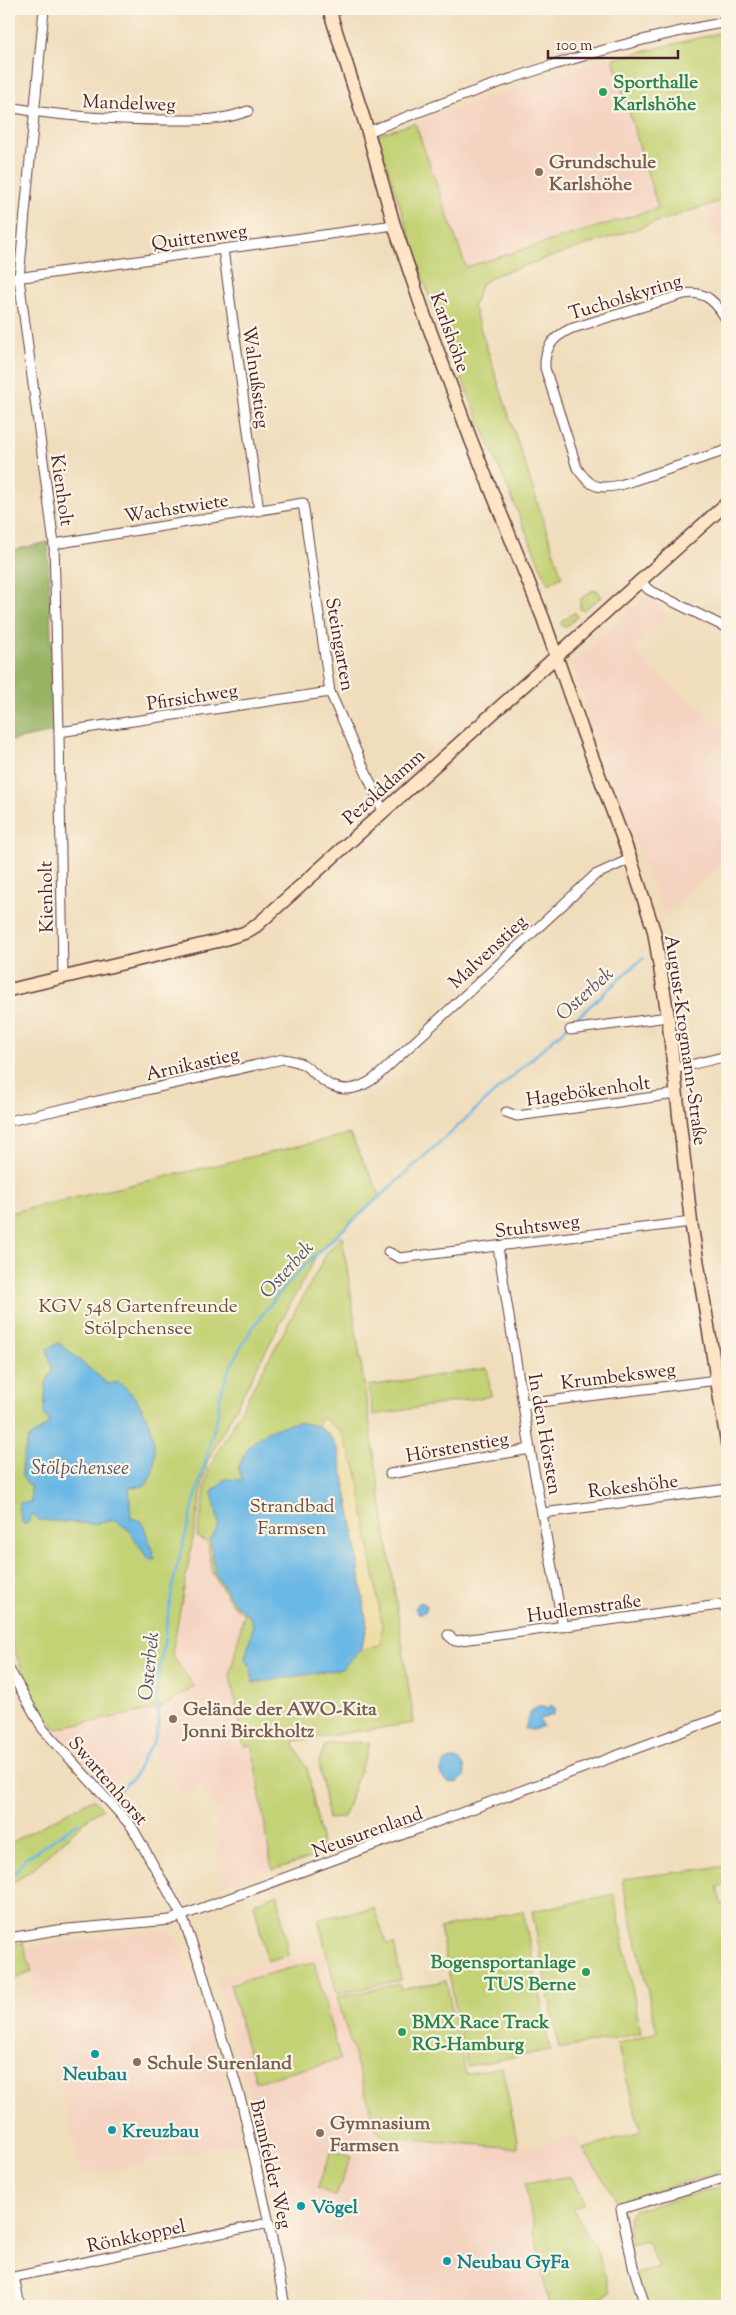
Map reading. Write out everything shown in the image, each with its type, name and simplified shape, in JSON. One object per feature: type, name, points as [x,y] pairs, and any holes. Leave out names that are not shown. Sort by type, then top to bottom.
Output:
[{"type":"main road","name":"Karlshöhe","points":[[333,10],[394,225],[436,347],[556,656]]},
{"type":"main road","name":"Pezolddamm","points":[[9,990],[244,933],[256,926],[727,503]]},
{"type":"main road","name":"August-Krogmann-Straße","points":[[556,656],[630,858],[654,932],[668,1017],[691,1222],[727,1442]]},
{"type":"street","name":"Kienholt","points":[[44,9],[18,278],[54,544],[63,978]]},
{"type":"street","points":[[368,132],[529,72],[602,49],[727,22]]},
{"type":"street","name":"Mandelweg","points":[[9,107],[35,112],[139,120],[229,119],[248,112]]},
{"type":"street","name":"Quittenweg","points":[[9,280],[394,225]]},
{"type":"street","name":"Walnußstieg","points":[[223,249],[259,511]]},
{"type":"street","name":"Tucholskyring","points":[[727,321],[718,305],[707,296],[694,292],[570,329],[557,336],[549,345],[545,357],[545,368],[577,468],[583,478],[595,487],[619,486],[727,450]]},
{"type":"street","name":"Wachstwiete","points":[[54,544],[303,504]]},
{"type":"street","name":"Steingarten","points":[[303,504],[330,692],[383,812]]},
{"type":"street","points":[[640,581],[649,590],[727,628]]},
{"type":"street","name":"Pfirsichweg","points":[[59,732],[330,692]]},
{"type":"street","name":"Malvenstieg","points":[[374,1079],[595,875],[630,858]]},
{"type":"street","points":[[570,1030],[668,1017]]},
{"type":"street","points":[[673,1069],[727,1056]]},
{"type":"street","name":"Arnikastieg","points":[[9,1121],[283,1060],[302,1064],[330,1085],[344,1088],[360,1087],[374,1079]]},
{"type":"street","name":"Hagebökenholt","points":[[506,1112],[516,1116],[676,1094]]},
{"type":"street","name":"Stuhtsweg","points":[[388,1252],[400,1258],[691,1222]]},
{"type":"street","name":"In den Hörsten","points":[[498,1247],[530,1449],[563,1627]]},
{"type":"street","name":"Krumbeksweg","points":[[524,1404],[717,1380]]},
{"type":"street","name":"Hörstenstieg","points":[[390,1474],[530,1449]]},
{"type":"street","name":"Rokeshöhe","points":[[543,1513],[727,1488]]},
{"type":"street","name":"Hudlemstraße","points":[[448,1635],[455,1641],[727,1604]]},
{"type":"street","name":"Swartenhorst","points":[[10,1674],[43,1730],[132,1827],[182,1916]]},
{"type":"street","name":"Neusurenland","points":[[9,1938],[57,1930],[170,1920],[727,1716]]},
{"type":"street","name":"Bramfelder Weg","points":[[182,1916],[201,1968],[237,2084],[269,2223],[285,2306]]},
{"type":"street","points":[[645,2306],[633,2266],[621,2210],[727,2177]]},
{"type":"street","name":"Rönkkoppel","points":[[10,2277],[269,2223]]},
{"type":"street","points":[[10,2277],[20,2306]]},
{"type":"shaded area","name":"Grundschule Karlshöhe","points":[[613,59],[658,208],[465,267],[415,123],[578,68]]},
{"type":"shaded area","points":[[727,199],[727,276],[706,206]]},
{"type":"shaded area","points":[[650,594],[668,615],[633,651],[727,732],[727,735],[703,758],[727,783],[727,857],[664,914],[639,852],[580,688],[574,665],[578,659]]},
{"type":"shaded area","name":"Gelände der AWO-Kita Jonni Birckholtz","points":[[197,1537],[208,1543],[212,1573],[231,1603],[244,1614],[230,1675],[244,1746],[252,1745],[272,1870],[222,1885],[216,1809],[199,1785],[184,1796],[150,1750],[110,1788],[55,1730],[161,1707],[193,1688],[173,1655]]},
{"type":"shaded area","name":"Schule Surenland","points":[[165,1931],[176,1936],[208,2026],[241,2142],[84,2175],[25,1949],[57,1942]]},
{"type":"shaded area","name":"Gymnasium Farmsen","points":[[314,1953],[325,1956],[376,2129],[517,2148],[576,2137],[600,2176],[577,2186],[571,2175],[525,2183],[522,2177],[548,2306],[367,2306],[349,2236],[286,2250],[256,2116],[215,1978]]},
{"type":"green space","points":[[727,31],[727,199],[496,275],[482,283],[473,306],[562,577],[548,584],[436,318],[377,135],[415,123],[466,267],[658,208],[613,59]]},
{"type":"green space","points":[[48,542],[54,732],[9,741],[9,551]]},
{"type":"green space","points":[[597,590],[601,595],[600,598],[583,610],[580,609],[580,600],[591,591]]},
{"type":"green space","points":[[575,612],[577,617],[566,627],[562,626],[561,622]]},
{"type":"green space","name":"KGV 548 Gartenfreunde Stölpchensee","points":[[350,1134],[380,1195],[319,1250],[207,1462],[172,1654],[194,1687],[160,1708],[56,1729],[31,1693],[9,1636],[9,1213]]},
{"type":"green space","name":"Strandbad Farmsen","points":[[342,1235],[414,1723],[294,1741],[295,1747],[307,1768],[324,1854],[272,1870],[252,1746],[244,1746],[230,1675],[244,1614],[231,1603],[212,1573],[208,1543],[197,1537],[209,1468],[327,1253]]},
{"type":"green space","points":[[487,1368],[491,1396],[373,1415],[368,1386]]},
{"type":"green space","points":[[370,1743],[343,1818],[328,1819],[319,1762],[325,1744]]},
{"type":"green space","points":[[93,1799],[103,1809],[93,1814],[29,1872],[9,1885],[9,1846],[17,1839]]},
{"type":"green space","points":[[727,1866],[727,1884],[717,1887],[721,1903],[727,1911],[727,2170],[618,2202],[583,2149],[641,2132],[617,2044],[657,2032],[622,1879]]},
{"type":"green space","points":[[278,1894],[288,1955],[267,1961],[254,1903]]},
{"type":"green space","name":"Bogensportanlage TUS Berne","points":[[614,1894],[641,2033],[559,2049],[532,1911]]},
{"type":"green space","points":[[374,1908],[387,1945],[394,1943],[401,1980],[337,1994],[318,1919]]},
{"type":"green space","points":[[523,1911],[550,2050],[467,2066],[440,1928]]},
{"type":"green space","points":[[23,1943],[32,1972],[9,1981],[9,1945]]},
{"type":"green space","points":[[314,1962],[340,2059],[256,2082],[230,1984]]},
{"type":"green space","name":"BMX Race Track RG-Hamburg","points":[[446,1981],[466,2074],[502,2067],[517,2148],[386,2137],[376,2129],[337,1997],[400,1984],[402,1989]]},
{"type":"green space","points":[[332,2150],[351,2157],[336,2196],[317,2188]]},
{"type":"green space","points":[[571,2176],[584,2203],[573,2208],[598,2253],[610,2292],[600,2298],[604,2306],[549,2306],[525,2184]]},
{"type":"green space","points":[[727,2185],[727,2306],[648,2306],[632,2275],[659,2267],[646,2241],[631,2245],[628,2217],[633,2211]]},
{"type":"sand","points":[[321,1417],[341,1431],[357,1472],[382,1625],[381,1644],[360,1650],[367,1627],[353,1527],[338,1450],[331,1437],[318,1426]]},
{"type":"water","name":"Stölpchensee","points":[[59,1343],[108,1384],[118,1382],[128,1390],[138,1401],[145,1415],[151,1430],[155,1460],[152,1474],[145,1486],[129,1487],[131,1518],[142,1521],[155,1559],[147,1558],[130,1531],[115,1520],[93,1524],[39,1520],[33,1514],[27,1524],[23,1524],[18,1508],[20,1503],[31,1502],[30,1486],[22,1477],[22,1464],[28,1439],[50,1423],[44,1414],[46,1384],[52,1369],[47,1349]]},
{"type":"water","points":[[297,1422],[318,1426],[331,1437],[338,1450],[353,1527],[367,1627],[360,1650],[342,1669],[253,1683],[251,1669],[245,1659],[253,1626],[250,1617],[233,1602],[215,1573],[210,1540],[219,1525],[212,1492],[225,1479],[243,1480],[238,1469],[248,1449],[260,1436],[276,1428]]},
{"type":"water","points":[[421,1602],[427,1608],[421,1614],[415,1608]]},
{"type":"water","points":[[551,1705],[555,1708],[553,1715],[539,1719],[543,1726],[533,1730],[525,1729],[530,1711],[540,1706],[548,1709]]},
{"type":"water","points":[[453,1759],[462,1762],[465,1771],[462,1780],[453,1783],[444,1780],[441,1771],[444,1762]]},
{"type":"waterway","name":"Osterbek","points":[[114,1795],[134,1777],[152,1745],[159,1725],[156,1692],[174,1578],[221,1396],[228,1374],[250,1332],[279,1293],[310,1260],[644,957]]},
{"type":"waterway","name":"Osterbek","points":[[9,1880],[25,1859],[79,1822]]},
{"type":"place","name":"Sporthalle Karlshöhe","points":[[603,92]]},
{"type":"place","name":"Grundschule Karlshöhe","points":[[539,172]]},
{"type":"place","name":"Gelände der AWO-Kita Jonni Birckholtz","points":[[173,1719]]},
{"type":"place","name":"Bogensportanlage TUS Berne","points":[[586,1972]]},
{"type":"place","name":"BMX Race Track RG-Hamburg","points":[[402,2032]]},
{"type":"place","name":"Neubau","points":[[95,2054]]},
{"type":"place","name":"Schule Surenland","points":[[137,2062]]},
{"type":"place","name":"Kreuzbau","points":[[112,2130]]},
{"type":"place","name":"Gymnasium Farmsen","points":[[320,2133]]},
{"type":"place","name":"Vögel","points":[[301,2206]]},
{"type":"place","name":"Neubau GyFa","points":[[447,2261]]}]
